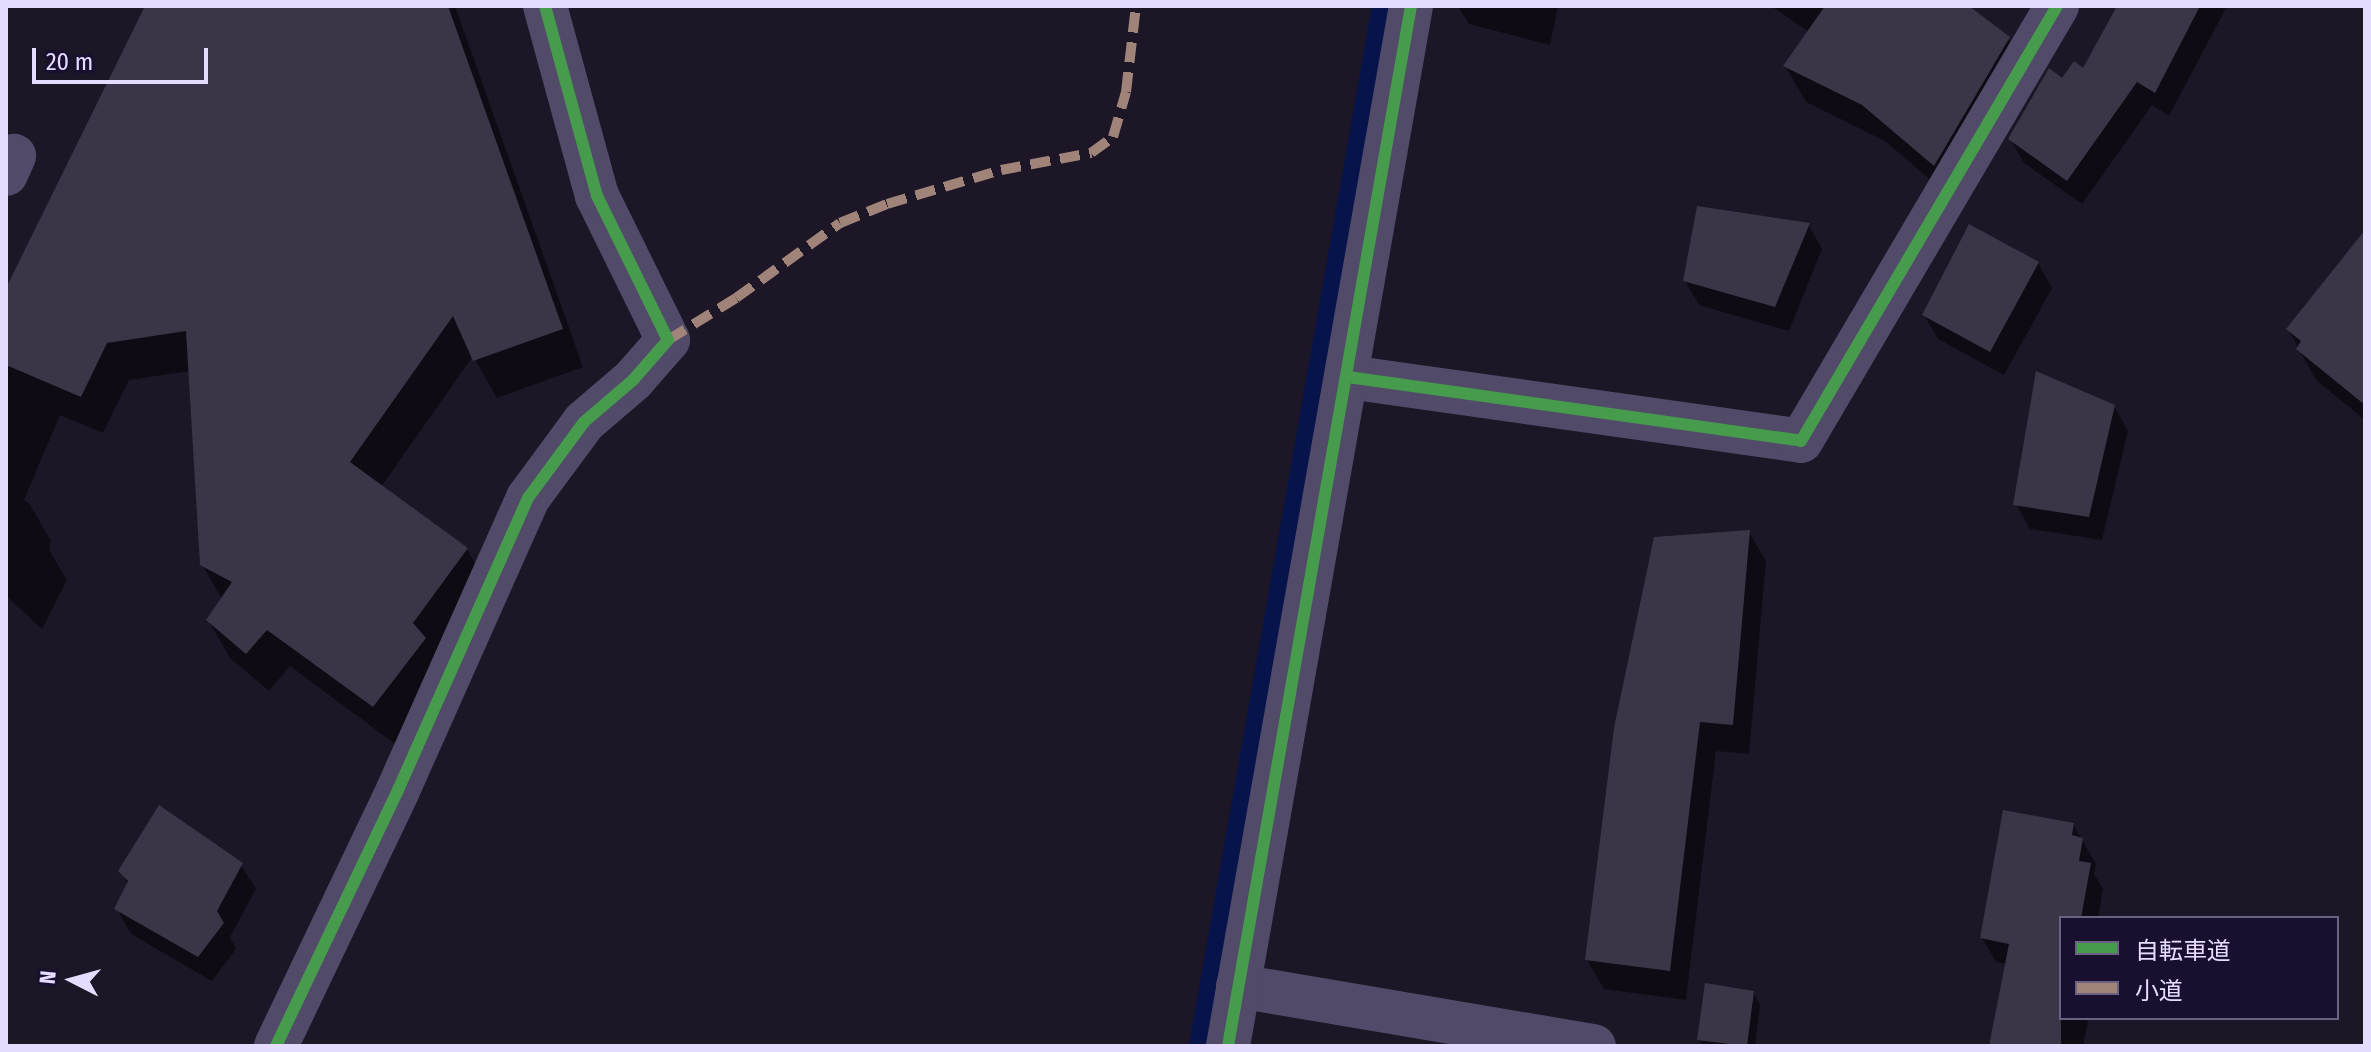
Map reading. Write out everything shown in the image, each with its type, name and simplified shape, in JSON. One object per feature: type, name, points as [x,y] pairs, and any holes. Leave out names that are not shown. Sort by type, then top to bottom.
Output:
[{"type":"street","points":[[276,1046],[398,790],[528,498],[584,422],[633,380],[668,340],[597,196],[545,6]]},
{"type":"street","points":[[1228,1046],[1411,6]]},
{"type":"street","points":[[1348,377],[1801,441],[2057,6]]},
{"type":"street","points":[[1238,986],[1594,1046]]},
{"type":"building","points":[[145,6],[448,6],[563,329],[473,361],[453,316],[350,462],[468,548],[413,623],[426,638],[373,707],[267,630],[246,654],[206,620],[232,582],[200,565],[186,331],[107,343],[81,397],[6,365],[6,288]]},
{"type":"building","points":[[1825,6],[1969,6],[2010,37],[1934,166],[1862,105],[1783,66]]},
{"type":"building","points":[[2117,6],[2200,6],[2155,93],[2137,82],[2067,181],[2008,139],[2049,68],[2062,78],[2074,61],[2083,68]]},
{"type":"building","points":[[1697,206],[1810,223],[1775,307],[1683,281]]},
{"type":"building","points":[[1969,224],[2039,262],[1990,352],[1922,315]]},
{"type":"building","points":[[2365,230],[2365,405],[2296,349],[2301,341],[2286,329]]},
{"type":"building","points":[[2036,371],[2115,405],[2089,517],[2013,505]]},
{"type":"building","points":[[1750,530],[1733,725],[1700,722],[1670,971],[1585,960],[1614,728],[1654,537]]},
{"type":"building","points":[[159,805],[243,863],[217,911],[224,923],[198,957],[114,909],[128,881],[118,871]]},
{"type":"building","points":[[2003,810],[2074,823],[2072,835],[2083,838],[2079,861],[2091,863],[2081,916],[2059,916],[2061,1046],[1989,1046],[2009,944],[1980,938]]},
{"type":"building","points":[[1705,983],[1754,991],[1747,1046],[1697,1040]]},
{"type":"waterway","points":[[1198,1046],[1381,6]]},
{"type":"marked path","points":[[668,340],[736,298],[840,223],[887,204],[1001,170],[1091,153],[1113,137],[1126,92],[1136,6]]},
{"type":"cycle path","points":[[276,1046],[398,790],[528,498],[584,422],[633,380],[668,340],[597,196],[545,6]]},
{"type":"cycle path","points":[[1228,1046],[1411,6]]},
{"type":"cycle path","points":[[1348,377],[1801,441],[2057,6]]}]
